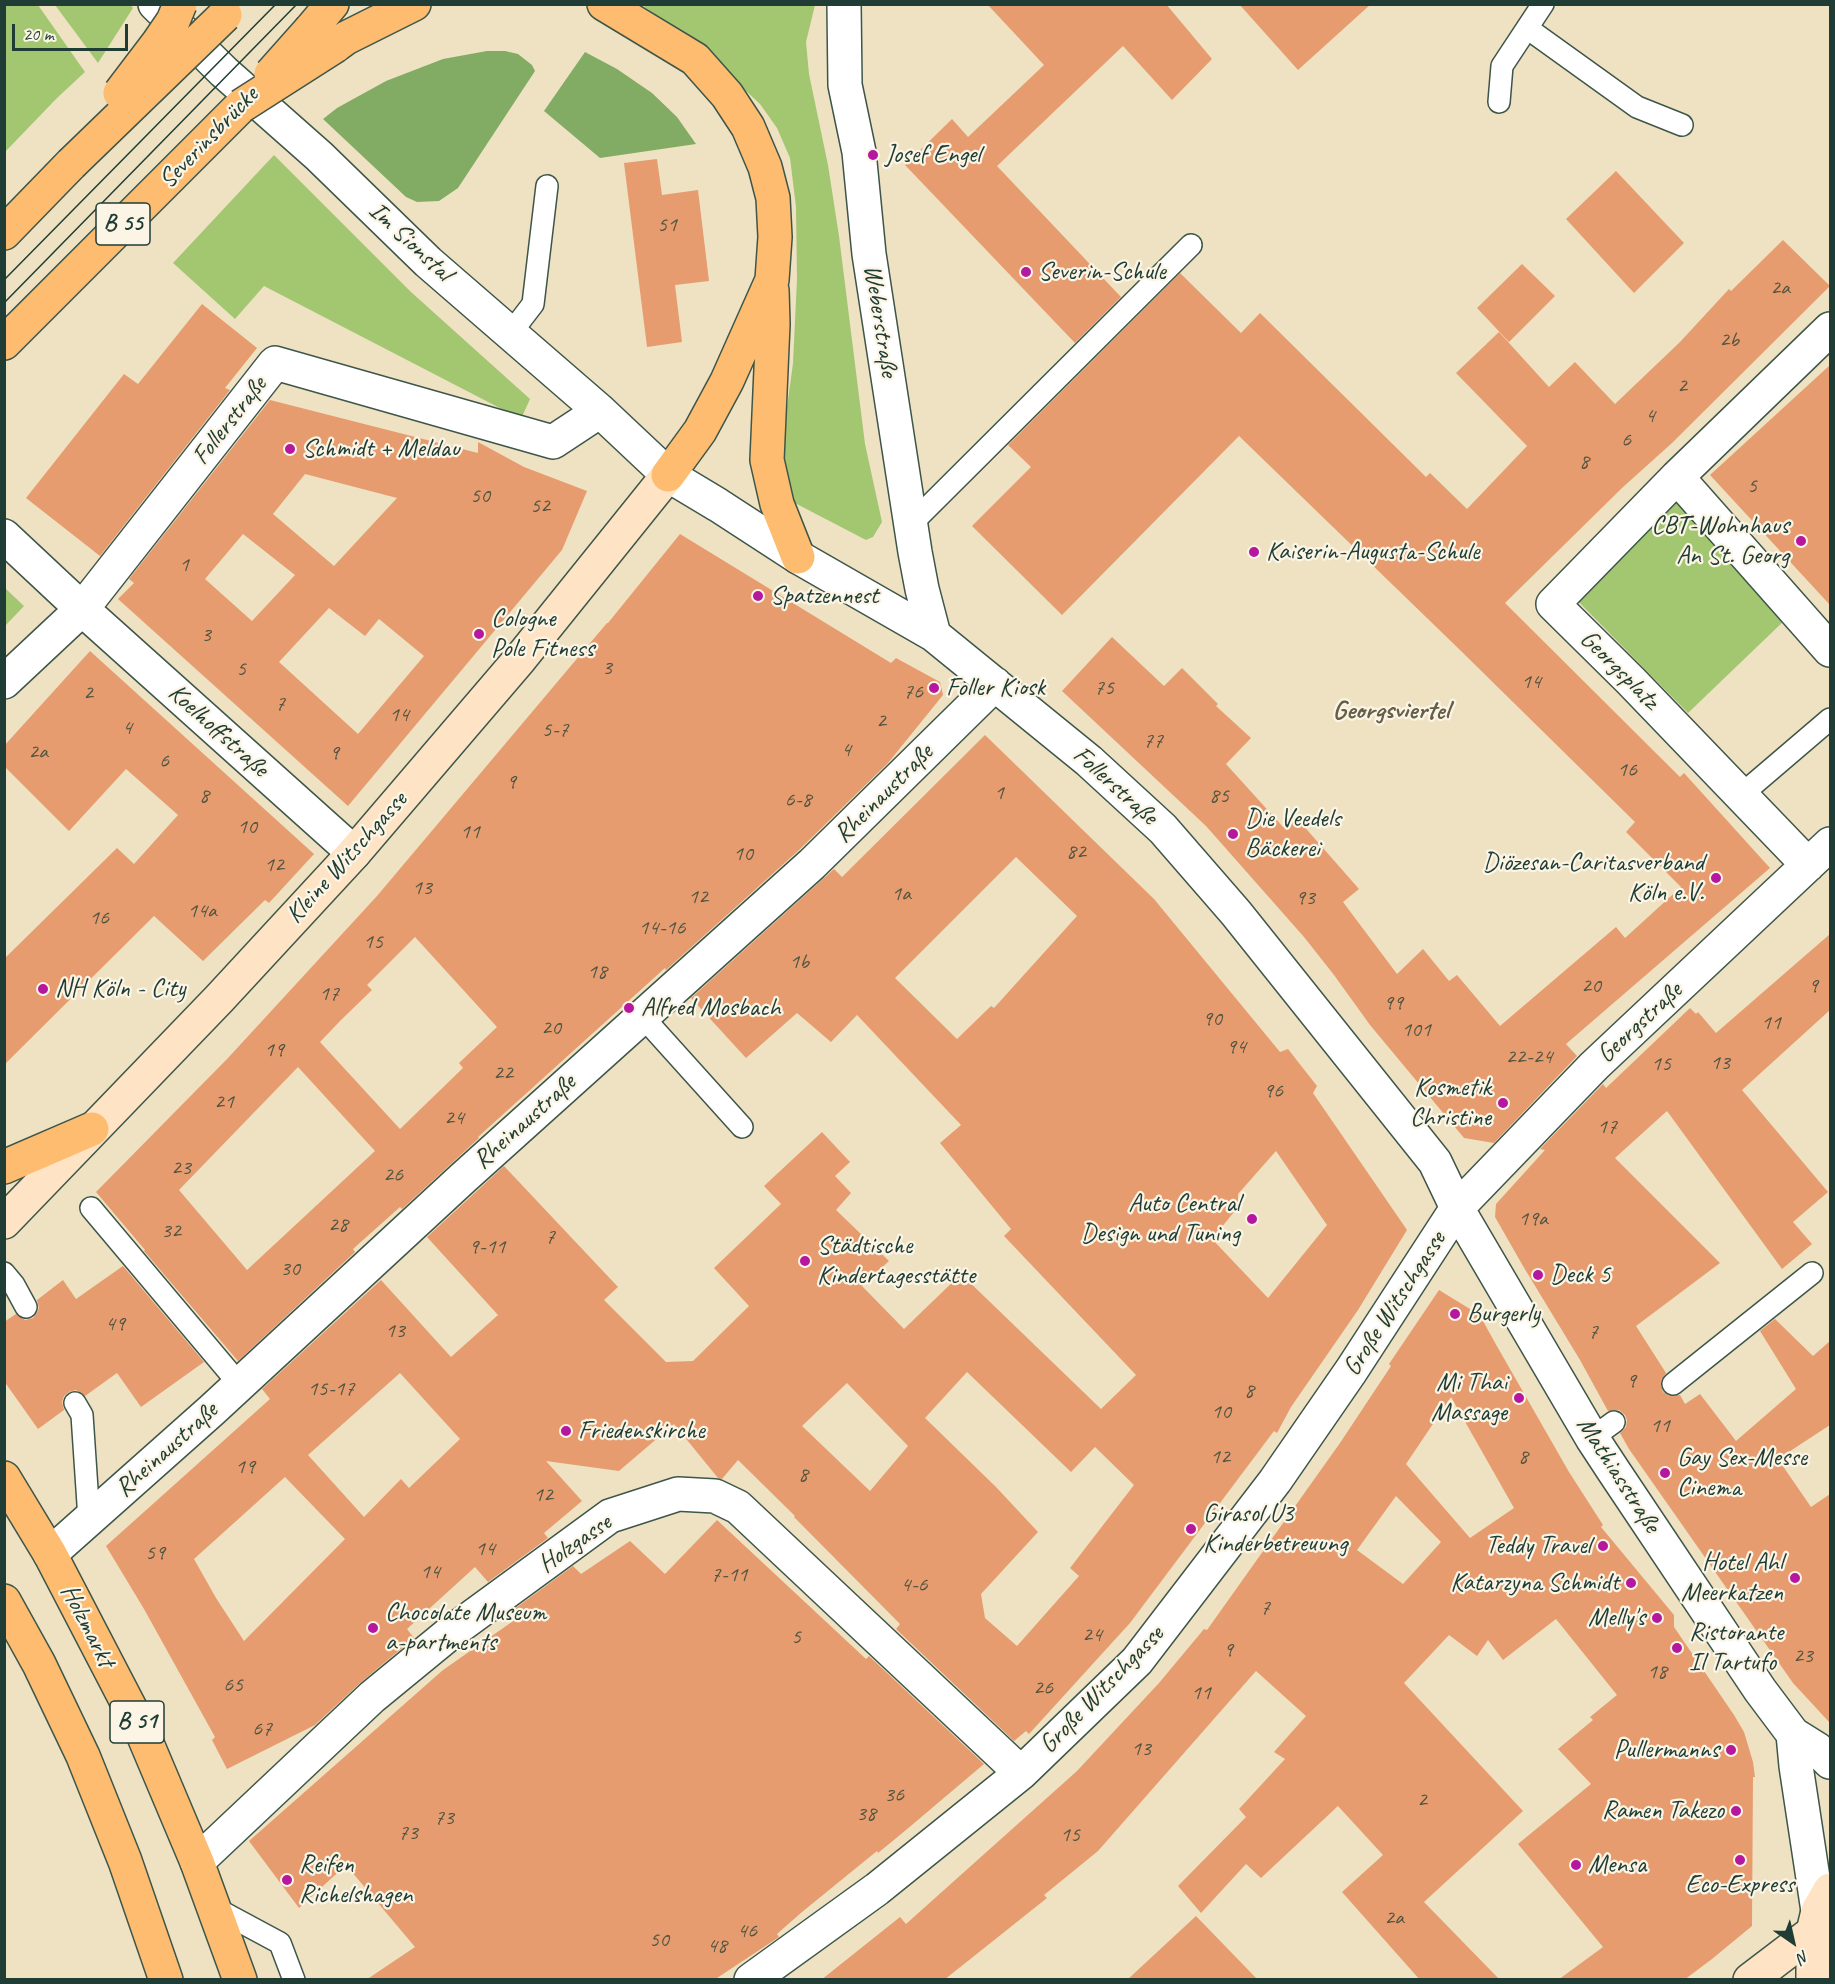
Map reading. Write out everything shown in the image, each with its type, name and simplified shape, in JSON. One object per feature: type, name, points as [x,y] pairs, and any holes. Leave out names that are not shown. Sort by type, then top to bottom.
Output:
[{"type":"main road","points":[[71,164],[118,94],[152,52],[173,21],[180,4]]},
{"type":"main road","points":[[332,4],[323,37],[346,38],[414,4]]},
{"type":"main road","points":[[604,4],[695,59],[727,95],[748,128],[765,168],[772,198],[775,237],[767,460],[777,504],[798,557]]},
{"type":"main road","points":[[4,233],[71,164],[230,10]]},
{"type":"main road","name":"Severinsbrücke","points":[[4,343],[242,106],[323,37]]},
{"type":"main road","points":[[668,476],[700,431],[727,381],[772,280]]},
{"type":"main road","points":[[4,1167],[92,1129]]},
{"type":"main road","name":"Holzmarkt","points":[[4,1478],[50,1554],[140,1727],[197,1862],[240,1980]]},
{"type":"main road","name":"B 51","points":[[4,1601],[39,1664],[83,1756],[125,1861],[166,1980]]},
{"type":"street","name":"Im Sionstal","points":[[155,4],[224,72],[320,156],[429,262],[600,411],[668,476]]},
{"type":"street","name":"Weberstraße","points":[[844,4],[845,85],[859,152],[869,254],[922,590],[934,635]]},
{"type":"street","name":"Georgsplatz","points":[[1819,854],[1741,795],[1553,604],[1677,477],[1830,328]]},
{"type":"street","name":"Follerstraße","points":[[4,682],[82,609],[275,363],[553,442],[600,411]]},
{"type":"street","name":"Follerstraße","points":[[668,476],[718,505],[798,557],[934,635],[1089,760],[1163,829],[1236,913],[1435,1162],[1457,1208]]},
{"type":"street","name":"Kleine Witschgasse","points":[[4,1222],[219,999],[354,853],[520,659],[668,476]]},
{"type":"street","points":[[1677,477],[1830,650]]},
{"type":"street","name":"Koelhoffstraße","points":[[4,536],[354,853]]},
{"type":"street","name":"Rheinaustraße","points":[[50,1554],[240,1385],[463,1178],[812,864],[995,684]]},
{"type":"street","name":"Georgstraße","points":[[1457,1208],[1594,1066],[1819,854]]},
{"type":"street","name":"Mathiasstraße","points":[[1457,1208],[1603,1430],[1760,1690],[1793,1734],[1817,1749],[1830,1762]]},
{"type":"street","name":"Große Witschgasse","points":[[751,1980],[877,1889],[1021,1773],[1137,1661],[1281,1472],[1351,1371],[1457,1208]]},
{"type":"street","name":"Holzgasse","points":[[197,1862],[372,1697],[450,1634],[610,1516],[678,1494],[715,1496],[738,1507],[1021,1773]]},
{"type":"street","points":[[1793,1734],[1819,1919],[1813,1980]]},
{"type":"street","points":[[1750,1980],[1819,1919]]},
{"type":"lane","points":[[1499,102],[1502,66],[1543,4]]},
{"type":"lane","points":[[1527,28],[1637,107],[1683,125]]},
{"type":"lane","points":[[510,334],[533,304],[547,186]]},
{"type":"lane","points":[[911,524],[1191,245]]},
{"type":"lane","points":[[1741,795],[1830,719]]},
{"type":"lane","points":[[642,1016],[742,1127]]},
{"type":"lane","points":[[91,1208],[240,1385]]},
{"type":"lane","points":[[4,1273],[14,1285],[26,1307]]},
{"type":"lane","points":[[1672,1384],[1812,1273]]},
{"type":"lane","points":[[75,1403],[82,1415],[89,1519]]},
{"type":"lane","points":[[213,1907],[280,1943],[294,1980]]},
{"type":"green space","points":[[5,4],[38,5],[85,72],[5,152]]},
{"type":"green space","points":[[130,4],[133,8],[98,63],[55,5]]},
{"type":"green space","points":[[642,5],[815,5],[806,42],[809,74],[828,165],[839,236],[865,444],[882,522],[873,537],[866,540],[791,501],[784,466],[785,422],[793,363],[797,279],[796,207],[790,158],[777,128],[760,104],[716,63]]},
{"type":"green space","points":[[487,51],[518,54],[532,65],[535,71],[458,188],[439,201],[417,202],[406,197],[323,119],[337,108],[386,81],[443,59]]},
{"type":"green space","points":[[585,52],[617,69],[652,93],[677,117],[696,144],[600,158],[544,111]]},
{"type":"green space","points":[[274,155],[411,292],[530,399],[521,419],[264,286],[235,319],[173,263]]},
{"type":"green space","points":[[1668,487],[1787,618],[1688,713],[1568,591]]},
{"type":"green space","points":[[5,588],[24,606],[4,626]]},
{"type":"building","points":[[987,4],[1166,4],[1212,59],[1172,100],[1123,46],[997,166],[1121,297],[1075,343],[905,165],[952,119],[968,137],[1044,65]]},
{"type":"building","points":[[1239,4],[1371,4],[1298,70]]},
{"type":"building","points":[[657,159],[662,195],[698,190],[709,281],[675,285],[682,342],[647,347],[624,163]]},
{"type":"building","points":[[1616,171],[1684,243],[1634,293],[1566,219]]},
{"type":"building","points":[[1783,240],[1830,286],[1672,443],[1622,488],[1505,603],[1680,777],[1684,773],[1770,868],[1566,1044],[1577,1056],[1494,1143],[1464,1138],[1370,1025],[1304,937],[1206,826],[1062,691],[1112,637],[1164,686],[1182,668],[1218,704],[1216,706],[1251,738],[1226,764],[1283,827],[1294,815],[1359,889],[1343,902],[1397,974],[1423,949],[1449,981],[1457,975],[1500,1026],[1616,927],[1625,938],[1681,887],[1626,832],[1635,822],[1239,436],[1062,615],[972,526],[1031,467],[1008,445],[1180,273],[1241,333],[1260,313],[1426,477],[1430,473],[1467,509],[1527,446],[1456,373],[1499,332],[1549,387],[1575,362],[1615,404],[1680,342],[1729,289],[1731,291]]},
{"type":"building","points":[[1522,264],[1555,296],[1509,342],[1477,308]]},
{"type":"building","points":[[202,304],[257,348],[225,388],[230,390],[100,556],[26,498],[124,374],[138,384]]},
{"type":"building","name":"CBT-Wohnhaus An St. Georg","points":[[1830,365],[1830,605],[1710,475]]},
{"type":"building","points":[[270,400],[478,453],[478,442],[524,467],[587,491],[562,550],[348,806],[118,599],[134,583],[129,579]],"holes":[[[305,474],[397,498],[334,566],[273,514]],[[243,534],[295,575],[252,621],[205,579]],[[329,608],[365,636],[379,619],[424,656],[358,734],[279,662]]]},
{"type":"building","points":[[680,534],[891,663],[896,658],[940,682],[943,695],[888,763],[799,850],[478,1137],[402,1209],[400,1207],[353,1249],[355,1252],[238,1361],[96,1192],[228,1058],[377,896],[608,623]],"holes":[[[415,937],[497,1027],[459,1063],[463,1068],[400,1129],[320,1042],[372,990],[367,985]],[[298,1067],[375,1151],[247,1270],[179,1190]]]},
{"type":"building","points":[[90,651],[314,854],[269,903],[265,900],[203,961],[154,916],[4,1065],[4,959],[117,848],[134,864],[178,815],[126,769],[69,831],[4,766],[4,746]]},
{"type":"building","points":[[985,735],[1154,899],[1280,1052],[1288,1049],[1317,1086],[1313,1093],[1407,1230],[1358,1310],[1291,1407],[1277,1433],[1274,1431],[1130,1623],[1029,1734],[1026,1731],[1014,1741],[896,1629],[900,1624],[738,1460],[722,1479],[718,1478],[674,1424],[619,1471],[546,1461],[582,1501],[544,1533],[548,1538],[488,1582],[475,1567],[407,1629],[414,1638],[360,1683],[315,1725],[227,1769],[212,1740],[215,1737],[106,1546],[270,1399],[262,1389],[381,1280],[451,1357],[498,1315],[427,1237],[504,1166],[618,1287],[604,1300],[666,1362],[693,1361],[749,1306],[714,1268],[781,1204],[764,1186],[822,1132],[850,1162],[835,1176],[851,1193],[836,1210],[889,1261],[862,1286],[904,1329],[961,1274],[1101,1409],[1136,1375],[1004,1236],[1011,1229],[940,1143],[961,1125],[857,1015],[831,1042],[797,1013],[746,1058],[691,998],[834,869],[842,877]],"holes":[[[1016,857],[1077,916],[994,1008],[991,1006],[957,1039],[895,978]],[[1276,1151],[1327,1225],[1268,1298],[1212,1239],[1238,1207],[1238,1194]],[[967,1372],[1071,1472],[1095,1447],[1134,1485],[1070,1568],[1079,1576],[1017,1646],[985,1618],[981,1594],[1038,1532],[996,1487],[925,1418]],[[400,1373],[460,1439],[409,1488],[401,1479],[364,1517],[308,1455]],[[847,1383],[908,1446],[870,1491],[802,1426]],[[285,1477],[345,1539],[244,1641],[194,1559]]]},
{"type":"building","points":[[1830,934],[1830,1010],[1742,1090],[1828,1192],[1793,1222],[1812,1244],[1782,1269],[1667,1111],[1615,1158],[1720,1263],[1636,1326],[1666,1373],[1661,1380],[1663,1392],[1669,1396],[1680,1395],[1685,1404],[1700,1394],[1736,1441],[1796,1389],[1760,1331],[1775,1319],[1813,1356],[1830,1341],[1830,1425],[1778,1459],[1811,1507],[1830,1494],[1830,1723],[1793,1683],[1629,1449],[1620,1433],[1626,1427],[1625,1415],[1619,1410],[1608,1411],[1495,1217],[1496,1204],[1545,1150],[1540,1149],[1603,1084],[1606,1088],[1690,1008],[1696,1014],[1698,1012],[1716,1033]]},
{"type":"building","points":[[123,1266],[204,1362],[141,1407],[117,1373],[85,1396],[76,1390],[69,1392],[64,1396],[62,1402],[64,1410],[38,1429],[4,1381],[4,1322],[16,1314],[25,1320],[33,1318],[39,1308],[37,1300],[63,1280],[76,1299]]},
{"type":"building","points":[[1439,1290],[1483,1317],[1494,1341],[1569,1472],[1603,1525],[1601,1527],[1674,1615],[1674,1627],[1744,1732],[1755,1777],[1753,1777],[1752,1926],[1684,1980],[1558,1980],[1603,1947],[1518,1844],[1591,1784],[1558,1749],[1593,1720],[1590,1717],[1617,1695],[1556,1619],[1503,1660],[1488,1640],[1477,1656],[1449,1635],[1404,1683],[1523,1811],[1424,1902],[1500,1980],[1420,1980],[1342,1892],[1383,1855],[1338,1806],[1261,1878],[1246,1864],[1201,1913],[1178,1886],[1246,1817],[1239,1809],[1285,1759],[1274,1752],[1306,1716],[1256,1671],[1098,1851],[1044,1895],[1047,1898],[944,1980],[821,1980],[900,1917],[906,1924],[1077,1771],[1159,1683],[1204,1629],[1207,1630],[1340,1443],[1391,1366],[1389,1364]],"holes":[[[1451,1397],[1514,1508],[1470,1538],[1406,1464]],[[1396,1496],[1441,1542],[1403,1584],[1357,1550]]]},
{"type":"building","points":[[717,1520],[866,1659],[869,1656],[984,1764],[878,1853],[877,1851],[802,1912],[777,1934],[779,1937],[714,1980],[366,1980],[415,1947],[346,1865],[299,1908],[249,1841],[443,1670],[519,1617],[513,1610],[573,1566],[581,1574],[630,1541],[665,1574]]},
{"type":"building","points":[[1196,1916],[1258,1980],[1127,1980]]},
{"type":"tram line","points":[[4,280],[276,4]]},
{"type":"tram line","points":[[4,303],[297,4]]},
{"type":"place","name":"Josef Engel","points":[[873,155]]},
{"type":"place","name":"Severin-Schule","points":[[1026,272]]},
{"type":"place","name":"Schmidt + Meldau","points":[[290,449]]},
{"type":"place","name":"CBT-Wohnhaus An St. Georg","points":[[1801,541]]},
{"type":"place","name":"Kaiserin-Augusta-Schule","points":[[1254,552]]},
{"type":"place","name":"Spatzennest","points":[[758,596]]},
{"type":"place","name":"Cologne Pole Fitness","points":[[479,634]]},
{"type":"place","name":"Foller Kiosk","points":[[934,688]]},
{"type":"place","name":"Die Veedels Bäckerei","points":[[1233,834]]},
{"type":"place","name":"Diözesan-Caritasverband Köln e.V.","points":[[1716,878]]},
{"type":"place","name":"NH Köln - City","points":[[43,989]]},
{"type":"place","name":"Alfred Mosbach","points":[[629,1008]]},
{"type":"place","name":"Kosmetik Christine","points":[[1503,1103]]},
{"type":"place","name":"Auto Central Design und Tuning","points":[[1252,1219]]},
{"type":"place","name":"Städtische Kindertagesstätte","points":[[805,1261]]},
{"type":"place","name":"Deck 5","points":[[1538,1275]]},
{"type":"place","name":"Burgerly","points":[[1455,1314]]},
{"type":"place","name":"Mi Thai Massage","points":[[1519,1398]]},
{"type":"place","name":"Friedenskirche","points":[[566,1431]]},
{"type":"place","name":"Gay Sex-Messe Cinema","points":[[1665,1473]]},
{"type":"place","name":"Girasol U3 Kinderbetreuung","points":[[1191,1529]]},
{"type":"place","name":"Teddy Travel","points":[[1603,1546]]},
{"type":"place","name":"Hotel Ahl Meerkatzen","points":[[1795,1578]]},
{"type":"place","name":"Katarzyna Schmidt","points":[[1631,1583]]},
{"type":"place","name":"Melly's","points":[[1657,1618]]},
{"type":"place","name":"Chocolate Museum a-partments","points":[[373,1628]]},
{"type":"place","name":"Ristorante Il Tartufo","points":[[1677,1648]]},
{"type":"place","name":"Pullermanns","points":[[1731,1750]]},
{"type":"place","name":"Ramen Takezo","points":[[1736,1811]]},
{"type":"place","name":"Eco-Express","points":[[1740,1860]]},
{"type":"place","name":"Mensa","points":[[1576,1865]]},
{"type":"place","name":"Reifen Richelshagen","points":[[287,1880]]},
{"type":"district","name":"Georgsviertel","points":[[1391,711]]}]
